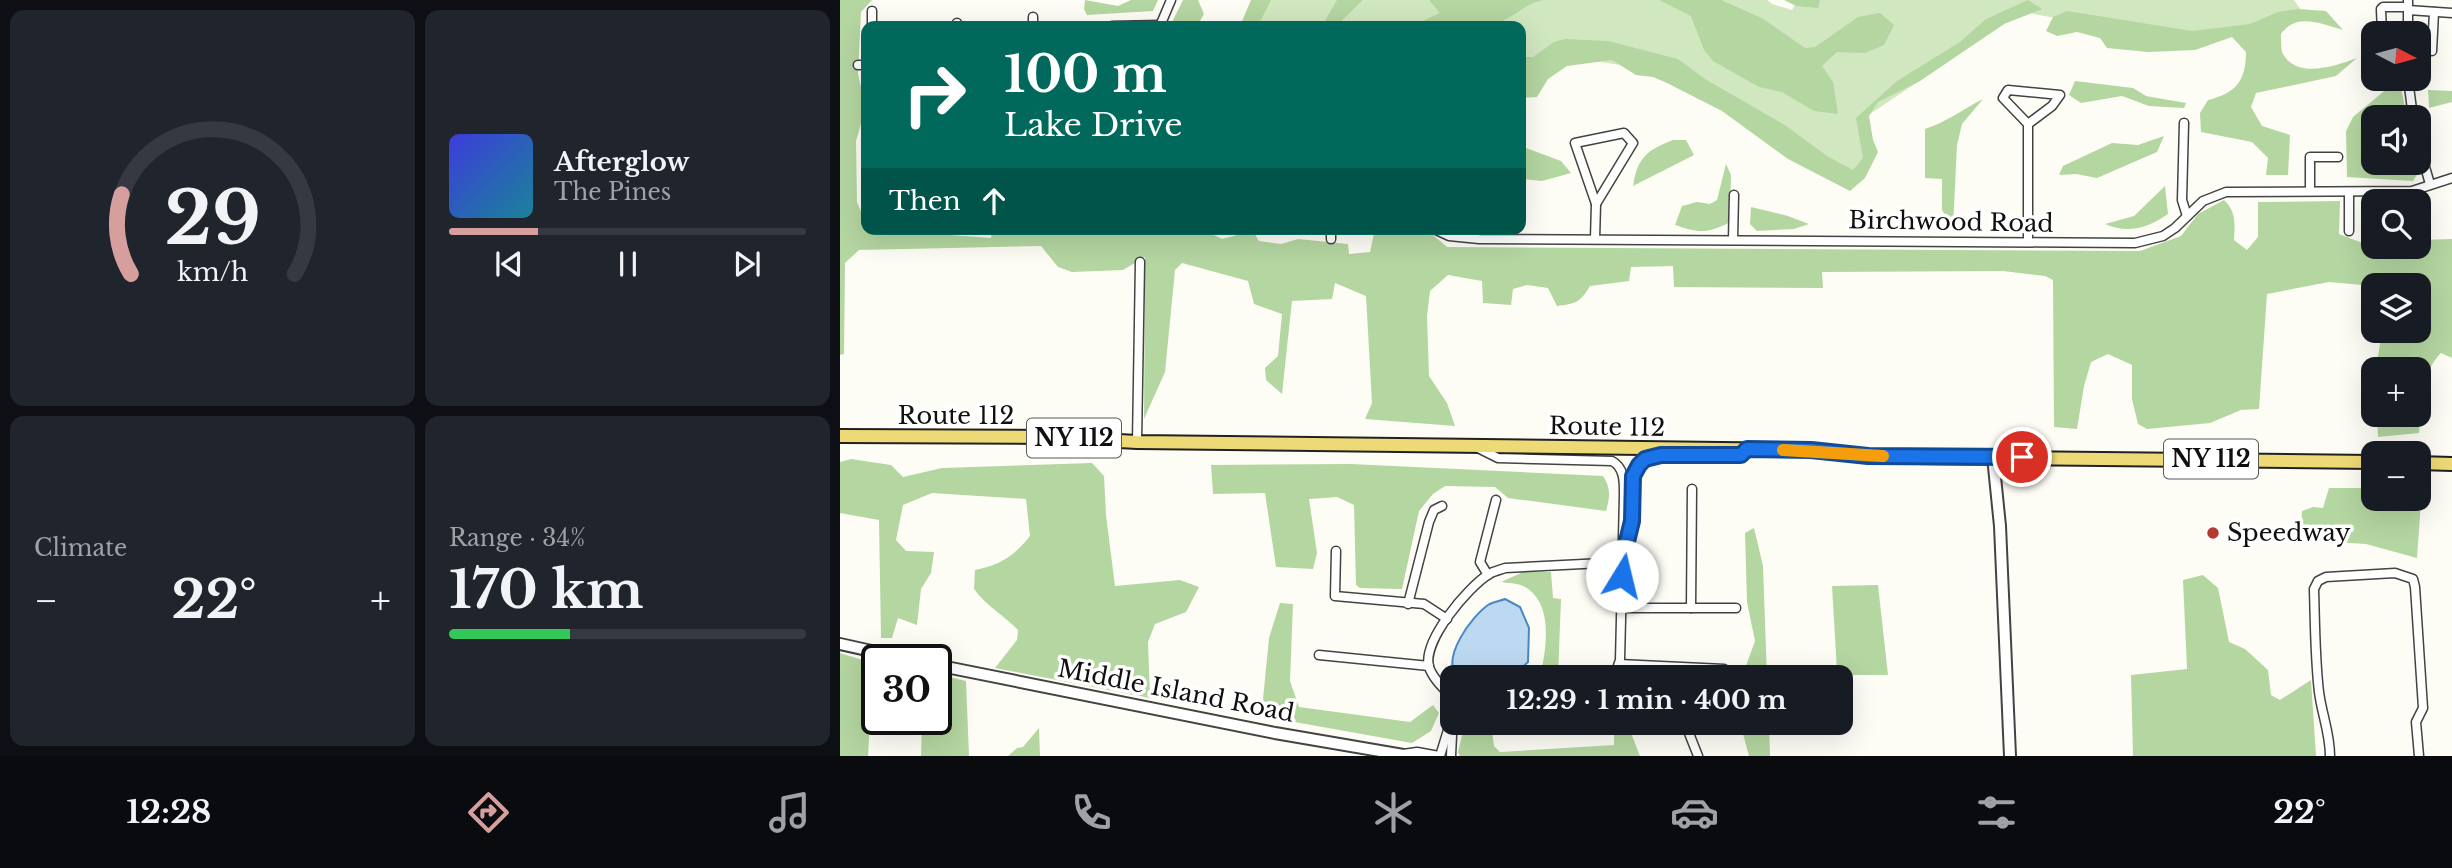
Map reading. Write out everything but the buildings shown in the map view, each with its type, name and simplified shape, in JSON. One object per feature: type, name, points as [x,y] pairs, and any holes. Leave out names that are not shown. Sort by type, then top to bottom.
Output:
[{"type":"main road","name":"Route 112","points":[[840,436],[1811,450],[1868,456],[2361,462]]},
{"type":"main road","points":[[2431,463],[2452,464]]},
{"type":"street","points":[[1162,21],[1171,0]]},
{"type":"street","points":[[2382,21],[2381,9],[2384,7],[2408,6],[2452,13]]},
{"type":"street","points":[[872,11],[872,21]]},
{"type":"street","points":[[2432,51],[2434,12]]},
{"type":"street","points":[[2028,124],[2052,106],[2060,95],[2008,90],[2003,98],[2028,124],[2028,242]]},
{"type":"street","points":[[2184,123],[2182,200],[2187,216]]},
{"type":"street","points":[[1595,239],[1596,204],[1575,143],[1624,133],[1633,143],[1596,204]]},
{"type":"street","points":[[2310,191],[2310,157],[2338,157]]},
{"type":"street","points":[[2427,175],[2430,184]]},
{"type":"street","name":"Birchwood Road","points":[[1447,235],[1463,239],[2122,243],[2151,240],[2175,228],[2203,201],[2226,192],[2412,191],[2452,178]]},
{"type":"street","points":[[2349,192],[2349,231]]},
{"type":"street","points":[[1733,240],[1734,195]]},
{"type":"street","points":[[1138,442],[1140,262]]},
{"type":"street","points":[[1476,446],[1498,458],[1617,463],[1623,477],[1619,664],[1641,665]]},
{"type":"street","points":[[1622,562],[1632,521],[1633,476],[1637,466],[1645,459],[1661,455],[1741,455],[1747,449]]},
{"type":"street","points":[[1993,457],[2000,526],[2010,756]]},
{"type":"street","points":[[1691,608],[1692,489]]},
{"type":"street","points":[[1488,575],[1480,562],[1496,500]]},
{"type":"street","points":[[1408,604],[1429,522],[1434,510],[1442,506]]},
{"type":"street","points":[[1336,551],[1335,596],[1424,604],[1447,619]]},
{"type":"street","points":[[1440,683],[1429,666],[1430,650],[1447,619],[1467,593],[1488,575],[1515,567],[1622,562]]},
{"type":"street","points":[[2330,756],[2328,726],[2323,718],[2319,689],[2314,589],[2318,581],[2326,577],[2395,573],[2413,579],[2415,587],[2423,708],[2416,722],[2419,756]]},
{"type":"street","points":[[1622,608],[1736,608]]},
{"type":"street","points":[[840,645],[861,649]]},
{"type":"street","points":[[1319,655],[1429,666]]},
{"type":"street","name":"Middle Island Road","points":[[952,668],[1366,752],[1402,755]]},
{"type":"street","points":[[1402,755],[1416,752],[1439,756],[1446,735]]},
{"type":"street","points":[[1451,756],[1453,735]]},
{"type":"street","points":[[1690,735],[1698,756]]},
{"type":"green space","points":[[840,0],[872,0],[861,12],[858,74],[861,87],[861,124],[856,141],[857,202],[861,212],[861,235],[991,238],[991,235],[1214,235],[1222,239],[1238,235],[1255,235],[1259,241],[1281,244],[1298,239],[1348,244],[1349,254],[1370,252],[1374,235],[1433,235],[1447,247],[2140,251],[2181,236],[2198,214],[2224,200],[2233,213],[2234,240],[2247,250],[2258,237],[2258,202],[2340,201],[2339,234],[2361,242],[2361,259],[2431,259],[2431,240],[2452,239],[2452,358],[2441,353],[2431,366],[2431,357],[2378,357],[2380,343],[2431,343],[2431,273],[2361,273],[2361,285],[2329,282],[2267,294],[2259,409],[2241,410],[2210,423],[2147,429],[2138,424],[2132,399],[2132,365],[2108,354],[2091,362],[2077,429],[2054,427],[2053,280],[2045,276],[2003,271],[1822,272],[1823,288],[1674,287],[1673,266],[1631,267],[1629,281],[1590,286],[1577,301],[1557,306],[1548,288],[1527,285],[1513,289],[1511,305],[1483,303],[1482,281],[1448,275],[1430,291],[1427,316],[1429,376],[1447,403],[1455,426],[1365,419],[1372,403],[1366,296],[1335,283],[1332,299],[1292,301],[1282,394],[1266,380],[1265,368],[1278,356],[1282,314],[1254,304],[1248,281],[1182,263],[1175,270],[1165,372],[1144,419],[1145,257],[1123,270],[1072,272],[1058,267],[1041,246],[859,250],[845,263],[844,354],[840,355]]},
{"type":"green space","points":[[1085,0],[1118,6],[1131,0],[1158,0],[1153,11],[1087,15],[1084,9]]},
{"type":"green space","points":[[1183,0],[1198,0],[1204,14],[1200,21],[1172,21]]},
{"type":"green space","points":[[1251,0],[1271,0],[1260,21],[1242,21]]},
{"type":"green space","points":[[1266,0],[1767,0],[1792,10],[1798,0],[2294,0],[2303,13],[2187,41],[2022,12],[1864,118],[1870,157],[1849,178],[1664,72],[1564,56],[1526,75],[1526,21],[1254,21]]},
{"type":"green space","points":[[1337,0],[1363,0],[1341,21],[1325,21]]},
{"type":"green space","points":[[1429,0],[1543,0],[1502,21],[1423,21],[1440,13]]},
{"type":"green space","points":[[1659,0],[1721,0],[1762,18],[1805,48],[1815,47],[1858,17],[1880,13],[1894,25],[1884,45],[1865,53],[1837,52],[1822,66],[1833,82],[1838,114],[1814,111],[1782,92],[1759,87],[1713,61],[1704,50],[1691,16]]},
{"type":"green space","points":[[1784,0],[1820,0],[1818,8],[1796,6]]},
{"type":"green space","points":[[2028,0],[2042,9],[2004,24],[1920,81],[1878,102],[1869,116],[1878,152],[1865,178],[1850,191],[1788,159],[1722,111],[1653,77],[1636,75],[1612,60],[1567,66],[1548,79],[1537,97],[1526,98],[1526,57],[1533,57],[1554,42],[1565,39],[1608,41],[1678,59],[1705,79],[1785,125],[1827,156],[1853,170],[1863,158],[1856,118],[1897,81],[1960,42],[1986,19]]},
{"type":"green space","points":[[2298,9],[2326,11],[2343,30],[2318,23],[2294,23],[2281,34],[2282,52],[2288,61],[2296,66],[2316,68],[2357,58],[2336,76],[2256,93],[2251,107],[2262,126],[2290,135],[2288,175],[2266,175],[2268,158],[2252,142],[2201,132],[2200,113],[2208,100],[2226,94],[2238,84],[2244,71],[2246,52],[2232,37],[2195,50],[2148,52],[2107,48],[2100,38],[2077,32],[2057,36],[2046,31],[2053,17],[2067,11],[2192,31],[2250,24],[2278,12]]},
{"type":"green space","points":[[2075,81],[2133,88],[2146,96],[2186,103],[2184,108],[2149,106],[2122,96],[2081,103],[2069,95]]},
{"type":"green space","points":[[2384,91],[2402,91],[2405,105],[2367,105]]},
{"type":"green space","points":[[2428,91],[2452,91],[2452,102],[2431,107]]},
{"type":"green space","points":[[1983,99],[1962,124],[1957,145],[1953,228],[1942,210],[1942,179],[1925,178],[1925,129]]},
{"type":"green space","points":[[2361,110],[2361,175],[2417,175],[2413,181],[2347,177],[2346,131],[2353,117]]},
{"type":"green space","points":[[2164,136],[2157,152],[2097,178],[2076,174],[2059,175],[2063,166],[2112,143],[2138,145]]},
{"type":"green space","points":[[1673,140],[1686,140],[1694,155],[1633,186],[1637,168],[1645,156],[1656,147]]},
{"type":"green space","points":[[1526,148],[1561,161],[1571,173],[1542,181],[1526,179]]},
{"type":"green space","points":[[1726,164],[1731,175],[1730,222],[1703,231],[1675,225],[1682,206],[1697,202],[1710,204],[1717,200]]},
{"type":"green space","points":[[2165,186],[2168,214],[2138,228],[2122,229],[2105,224],[2134,216]]},
{"type":"green space","points":[[1751,207],[1809,224],[1794,229],[1757,231],[1750,224]]},
{"type":"green space","points":[[2378,427],[2420,427],[2419,433],[2378,437]]},
{"type":"green space","points":[[851,459],[891,465],[903,477],[942,468],[1092,463],[1104,476],[1115,586],[1180,580],[1199,587],[1186,612],[1155,624],[1148,642],[1150,698],[995,668],[1017,640],[1018,630],[974,589],[975,570],[1006,559],[1030,536],[1026,499],[932,493],[903,505],[896,540],[906,551],[934,552],[931,573],[921,589],[917,625],[898,618],[892,638],[881,638],[879,520],[840,513],[840,462]]},
{"type":"green space","points":[[1351,464],[1603,476],[1609,489],[1608,501],[1606,511],[1508,498],[1495,487],[1445,486],[1433,494],[1419,511],[1402,589],[1360,588],[1356,585],[1354,505],[1337,497],[1309,499],[1317,553],[1313,569],[1276,567],[1265,493],[1213,494],[1211,465]]},
{"type":"green space","points":[[2329,488],[2361,488],[2361,511],[2420,511],[2417,558],[2366,544],[2301,540],[2302,511],[2313,507],[2323,508]]},
{"type":"green space","points":[[1754,528],[1763,566],[1767,665],[1746,665],[1755,641],[1747,602],[1745,533]]},
{"type":"green space","points":[[1523,572],[1551,572],[1553,598],[1561,599],[1558,665],[1542,665],[1546,627],[1540,603],[1533,593],[1523,586],[1501,582]]},
{"type":"green space","points":[[2203,575],[2218,588],[2229,642],[2245,649],[2268,670],[2271,695],[2280,700],[2311,680],[2316,756],[2133,756],[2131,675],[2187,669],[2183,580]]},
{"type":"green space","points":[[1878,585],[1888,675],[1854,675],[1853,665],[1837,665],[1832,586]]},
{"type":"green space","points":[[1280,603],[1293,604],[1290,681],[1299,707],[1410,722],[1433,705],[1439,713],[1431,731],[1412,743],[1272,718],[1263,699],[1269,638]]},
{"type":"green space","points":[[840,653],[861,659],[861,735],[869,735],[868,756],[840,756]]},
{"type":"green space","points":[[952,678],[966,681],[969,756],[921,756],[922,735],[952,735]]},
{"type":"green space","points":[[1039,728],[1040,756],[1008,756],[1017,748],[1023,747]]},
{"type":"green space","points":[[1462,735],[1493,735],[1494,746],[1500,752],[1614,745],[1614,735],[1632,735],[1640,756],[1460,756],[1458,752]]},
{"type":"green space","points":[[1743,735],[1769,735],[1770,756],[1749,756]]},
{"type":"water","points":[[1505,599],[1520,607],[1529,628],[1528,662],[1525,665],[1453,665],[1460,638],[1481,611],[1490,604]]},
{"type":"slow traffic","points":[[1783,450],[1883,456]]},
{"type":"place","name":"Speedway","points":[[2213,533]]},
{"type":"route","points":[[1622,576],[1622,562],[1632,521],[1633,476],[1637,466],[1645,459],[1661,455],[1741,455],[1747,449],[1811,450],[1868,456],[2022,457]]}]
